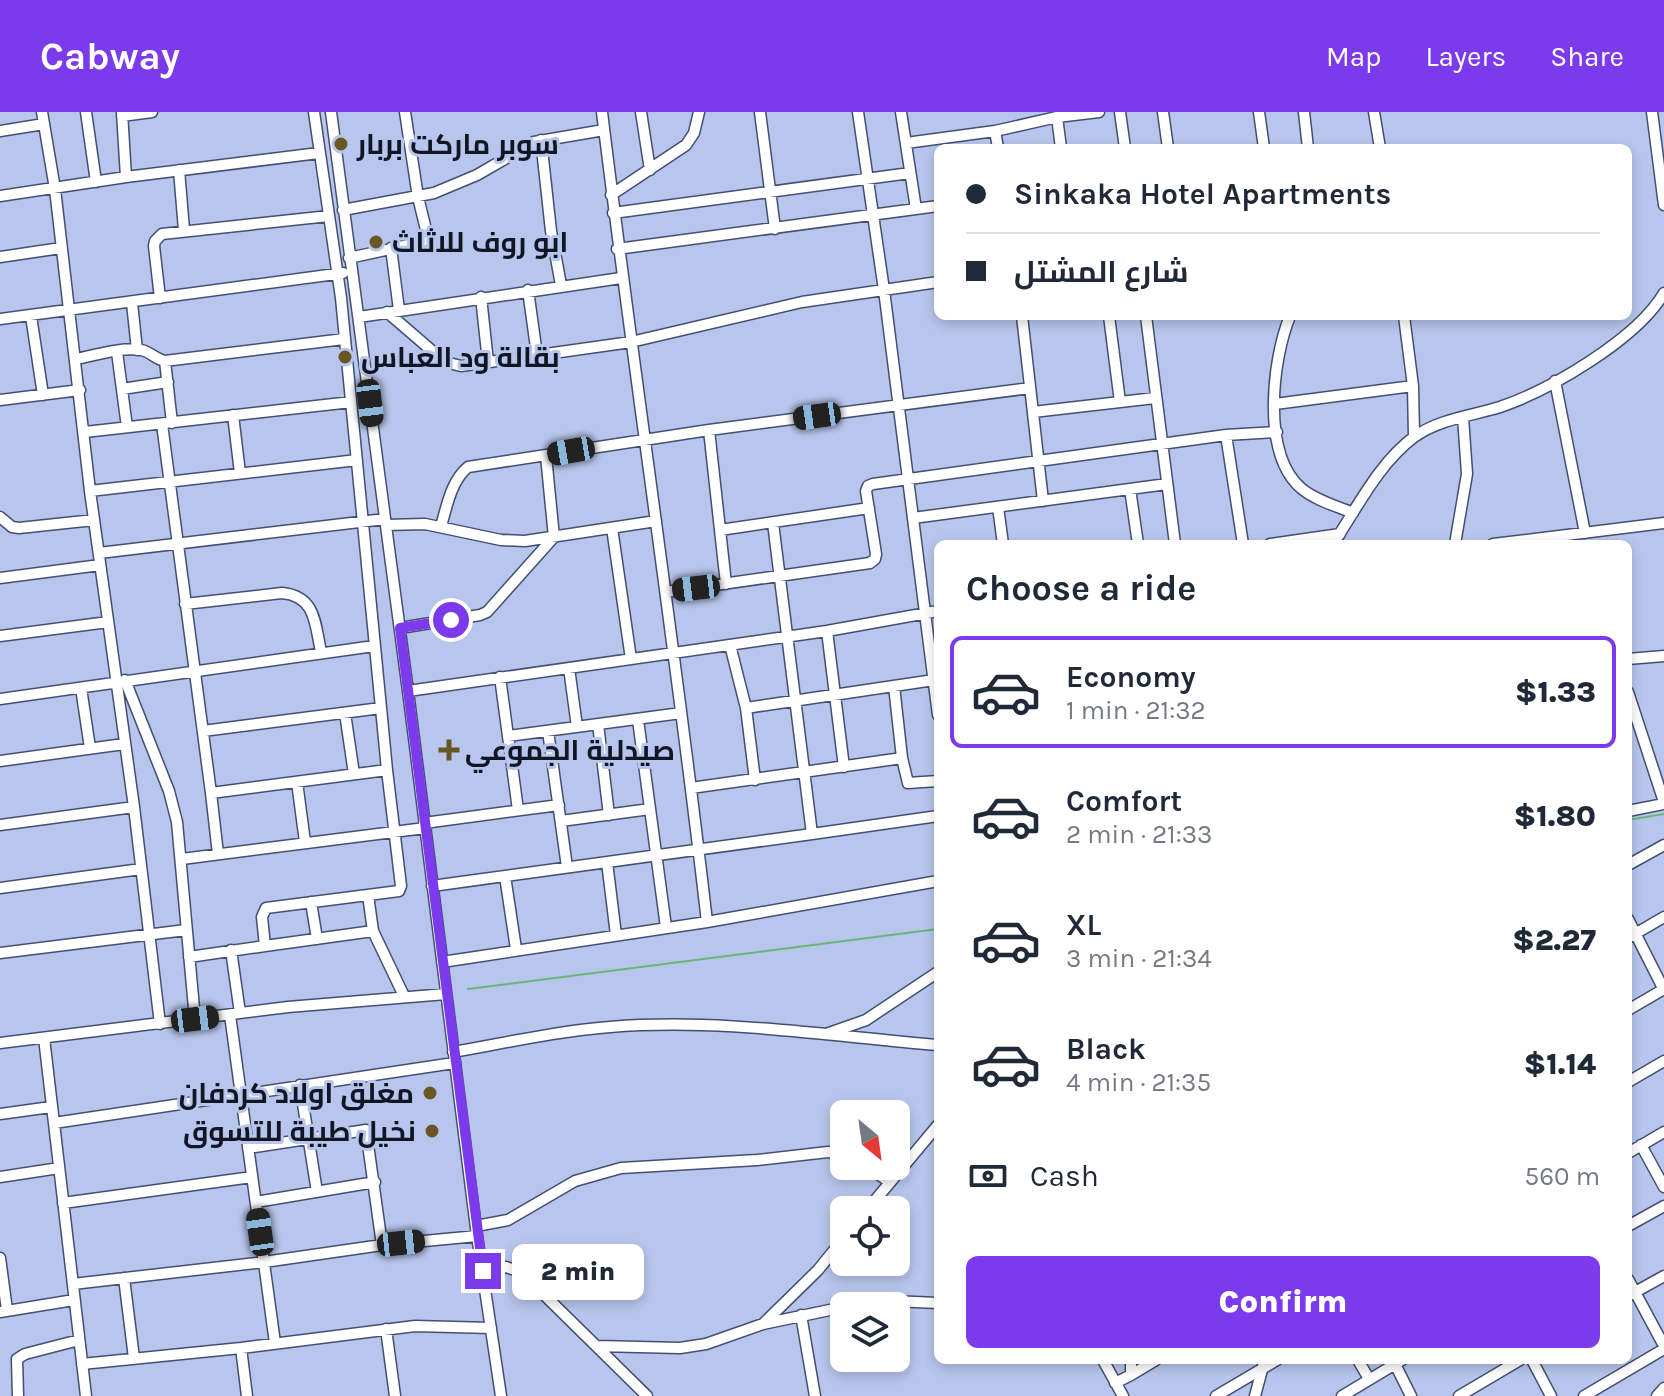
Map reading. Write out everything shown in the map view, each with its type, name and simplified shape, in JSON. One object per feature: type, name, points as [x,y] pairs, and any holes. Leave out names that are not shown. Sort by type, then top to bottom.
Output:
[{"type":"street","points":[[86,112],[96,182]]},
{"type":"street","points":[[126,177],[122,114],[152,112]]},
{"type":"street","points":[[265,946],[262,917],[266,908],[401,889],[337,275],[314,112]]},
{"type":"street","points":[[331,112],[476,1231],[501,1396]]},
{"type":"street","points":[[349,258],[422,242],[428,238],[418,197],[405,112]]},
{"type":"street","points":[[602,112],[617,249],[646,439],[707,922]]},
{"type":"street","points":[[641,112],[650,170]]},
{"type":"street","points":[[611,195],[691,139],[699,112]]},
{"type":"street","points":[[760,112],[775,229]]},
{"type":"street","points":[[746,708],[934,680],[858,112]]},
{"type":"street","points":[[901,112],[916,209]]},
{"type":"street","points":[[906,143],[1099,112]]},
{"type":"street","points":[[1120,112],[1124,144]]},
{"type":"street","points":[[1163,112],[1167,144]]},
{"type":"street","points":[[1259,112],[1263,144]]},
{"type":"street","points":[[1304,112],[1308,144]]},
{"type":"street","points":[[1374,112],[1379,144]]},
{"type":"street","points":[[1652,112],[1660,148],[1664,205]]},
{"type":"street","points":[[1057,117],[1060,144]]},
{"type":"street","points":[[0,131],[43,118],[55,189],[90,491],[108,622],[120,681],[124,744],[160,1024]]},
{"type":"street","points":[[343,210],[418,197],[477,175],[541,140],[604,130]]},
{"type":"street","points":[[995,131],[997,144]]},
{"type":"street","points":[[541,140],[551,231],[561,285]]},
{"type":"street","points":[[0,196],[319,153]]},
{"type":"street","points":[[179,170],[184,230]]},
{"type":"street","points":[[613,213],[910,173]]},
{"type":"street","points":[[617,249],[934,207]]},
{"type":"street","points":[[160,298],[155,241],[162,234],[329,216]]},
{"type":"street","points":[[0,257],[61,248]]},
{"type":"street","points":[[391,248],[399,310]]},
{"type":"street","points":[[0,319],[351,271]]},
{"type":"street","points":[[359,317],[621,278]]},
{"type":"street","points":[[387,312],[445,362],[461,366],[631,342],[802,302],[934,283]]},
{"type":"street","points":[[528,290],[537,355]]},
{"type":"street","points":[[1336,540],[1393,456],[1414,437],[1434,426],[1501,406],[1555,381],[1634,330],[1664,293]]},
{"type":"street","points":[[481,297],[488,362]]},
{"type":"street","points":[[132,303],[137,350]]},
{"type":"street","points":[[31,316],[43,395]]},
{"type":"street","points":[[1022,320],[1043,501]]},
{"type":"street","points":[[1110,320],[1120,402]]},
{"type":"street","points":[[1146,320],[1174,540]]},
{"type":"street","points":[[1289,320],[1278,353],[1275,404],[1280,452],[1295,482],[1318,498],[1353,513]]},
{"type":"street","points":[[1405,320],[1413,386],[1414,437]]},
{"type":"street","points":[[76,359],[137,350],[165,361],[344,339]]},
{"type":"street","points":[[117,352],[127,427]]},
{"type":"street","points":[[165,361],[168,382],[168,481],[218,854]]},
{"type":"street","points":[[1555,381],[1585,533]]},
{"type":"street","points":[[122,389],[168,382]]},
{"type":"street","points":[[1275,404],[1413,386]]},
{"type":"street","points":[[441,526],[454,485],[468,467],[709,430],[1030,388]]},
{"type":"street","points":[[0,400],[80,390]]},
{"type":"street","points":[[1033,412],[1155,398]]},
{"type":"street","points":[[85,432],[351,402]]},
{"type":"street","points":[[233,415],[240,473]]},
{"type":"street","points":[[1456,540],[1467,474],[1463,417]]},
{"type":"street","points":[[709,430],[726,584]]},
{"type":"street","points":[[666,592],[870,563],[876,554],[868,486],[1226,435],[1277,432]]},
{"type":"street","points":[[1226,435],[1242,540]]},
{"type":"street","points":[[400,628],[487,612],[554,537],[546,456]]},
{"type":"street","points":[[90,491],[357,460]]},
{"type":"street","points":[[913,518],[1167,484]]},
{"type":"street","points":[[1130,489],[1137,540]]},
{"type":"street","points":[[998,507],[1002,540]]},
{"type":"street","points":[[720,530],[869,508]]},
{"type":"street","points":[[0,517],[12,527],[19,528],[94,520]]},
{"type":"street","points":[[0,578],[177,545],[362,522],[425,524],[501,540],[525,541],[656,521]]},
{"type":"street","points":[[773,523],[812,834]]},
{"type":"street","points":[[1526,540],[1664,523]]},
{"type":"street","points":[[612,528],[631,659]]},
{"type":"street","points":[[1298,540],[1340,534]]},
{"type":"street","points":[[185,604],[295,594],[309,606],[321,652]]},
{"type":"street","points":[[408,691],[827,631],[934,612]]},
{"type":"street","points":[[0,636],[108,622]]},
{"type":"street","points":[[827,631],[844,767]]},
{"type":"street","points":[[730,645],[746,708],[755,780]]},
{"type":"street","points":[[0,699],[374,646]]},
{"type":"street","points":[[1632,659],[1664,656]]},
{"type":"street","points":[[569,668],[577,727]]},
{"type":"street","points":[[500,677],[518,810]]},
{"type":"street","points":[[120,681],[169,791],[177,822],[195,1019]]},
{"type":"street","points":[[894,686],[908,783],[934,781]]},
{"type":"street","points":[[81,688],[90,748]]},
{"type":"street","points":[[1632,704],[1664,803],[1632,810]]},
{"type":"street","points":[[203,731],[381,708]]},
{"type":"street","points":[[345,713],[354,774]]},
{"type":"street","points":[[508,736],[681,713]]},
{"type":"street","points":[[638,720],[666,927]]},
{"type":"street","points":[[598,724],[609,815]]},
{"type":"street","points":[[548,731],[567,867]]},
{"type":"street","points":[[0,761],[124,744]]},
{"type":"street","points":[[691,788],[902,758]]},
{"type":"street","points":[[211,793],[387,770]]},
{"type":"street","points":[[297,782],[305,842]]},
{"type":"street","points":[[182,859],[394,832],[559,805]]},
{"type":"street","points":[[0,825],[134,807]]},
{"type":"street","points":[[561,821],[650,809]]},
{"type":"street","points":[[432,886],[934,817]]},
{"type":"street","points":[[1632,863],[1664,845]]},
{"type":"street","points":[[607,862],[616,935]]},
{"type":"street","points":[[0,888],[141,869]]},
{"type":"street","points":[[505,876],[516,949]]},
{"type":"street","points":[[442,962],[707,922],[934,882]]},
{"type":"street","points":[[368,895],[373,931],[404,996]]},
{"type":"street","points":[[311,902],[317,939]]},
{"type":"street","points":[[1632,1008],[1664,989],[1632,936],[1664,917]]},
{"type":"street","points":[[0,953],[186,930]]},
{"type":"street","points":[[189,957],[373,931]]},
{"type":"street","points":[[231,950],[241,1094],[275,1343]]},
{"type":"street","points":[[821,1035],[866,1020],[934,975]]},
{"type":"street","points":[[0,1043],[235,1014],[446,994]]},
{"type":"street","points":[[54,1123],[300,1085],[611,1027],[751,1027],[934,1045]]},
{"type":"street","points":[[44,1038],[86,1396]]},
{"type":"street","points":[[1632,1080],[1664,1061]]},
{"type":"street","points":[[300,1085],[317,1192]]},
{"type":"street","points":[[0,1114],[51,1107]]},
{"type":"street","points":[[248,1148],[366,1130],[382,1245]]},
{"type":"street","points":[[878,1196],[934,1130]]},
{"type":"street","points":[[1632,1151],[1664,1132]]},
{"type":"street","points":[[1641,1145],[1664,1187]]},
{"type":"street","points":[[73,1284],[264,1262],[476,1231],[508,1220],[575,1181],[621,1168],[830,1152]]},
{"type":"street","points":[[0,1177],[59,1168]]},
{"type":"street","points":[[63,1203],[252,1177]]},
{"type":"street","points":[[256,1202],[375,1182]]},
{"type":"street","points":[[1632,1224],[1664,1206]]},
{"type":"street","points":[[763,1324],[830,1255]]},
{"type":"street","points":[[0,1258],[4,1311],[74,1300]]},
{"type":"street","points":[[483,1271],[506,1267],[521,1272],[647,1396]]},
{"type":"street","points":[[1632,1293],[1664,1276]]},
{"type":"street","points":[[124,1278],[134,1358]]},
{"type":"street","points":[[1584,1396],[1664,1348],[1632,1296]]},
{"type":"street","points":[[910,1302],[934,1303]]},
{"type":"street","points":[[597,1346],[680,1348],[706,1344],[763,1324],[830,1309]]},
{"type":"street","points":[[801,1315],[815,1396]]},
{"type":"street","points":[[82,1364],[415,1326],[491,1328]]},
{"type":"street","points":[[386,1329],[395,1396]]},
{"type":"street","points":[[18,1396],[17,1359],[25,1354],[79,1340]]},
{"type":"street","points":[[241,1348],[247,1396]]},
{"type":"street","points":[[1105,1364],[1122,1395],[1108,1396]]},
{"type":"street","points":[[1131,1364],[1131,1375]]},
{"type":"street","points":[[1115,1383],[1149,1364]]},
{"type":"street","points":[[1216,1396],[1263,1364]]},
{"type":"street","points":[[1255,1396],[1263,1364]]},
{"type":"street","points":[[1360,1364],[1369,1379]]},
{"type":"street","points":[[1342,1396],[1395,1364]]},
{"type":"street","points":[[1399,1364],[1411,1396]]},
{"type":"street","points":[[1459,1396],[1513,1364]]},
{"type":"street","points":[[1534,1364],[1551,1396]]},
{"type":"waterway","points":[[1632,819],[1664,814]]},
{"type":"waterway","points":[[468,989],[934,930]]},
{"type":"place","name":"سوبر ماركت بربار","points":[[341,144]]},
{"type":"place","name":"ابو روف للاثاث","points":[[376,242]]},
{"type":"place","name":"بقالة ود العباس","points":[[345,357]]},
{"type":"place","name":"صيدلية الجموعي","points":[[449,750]]},
{"type":"place","name":"مغلق اولاد كردفان","points":[[430,1093]]},
{"type":"place","name":"نخيل طيبة للتسوق","points":[[432,1131]]},
{"type":"route","points":[[451,620],[400,628],[483,1271]]}]
